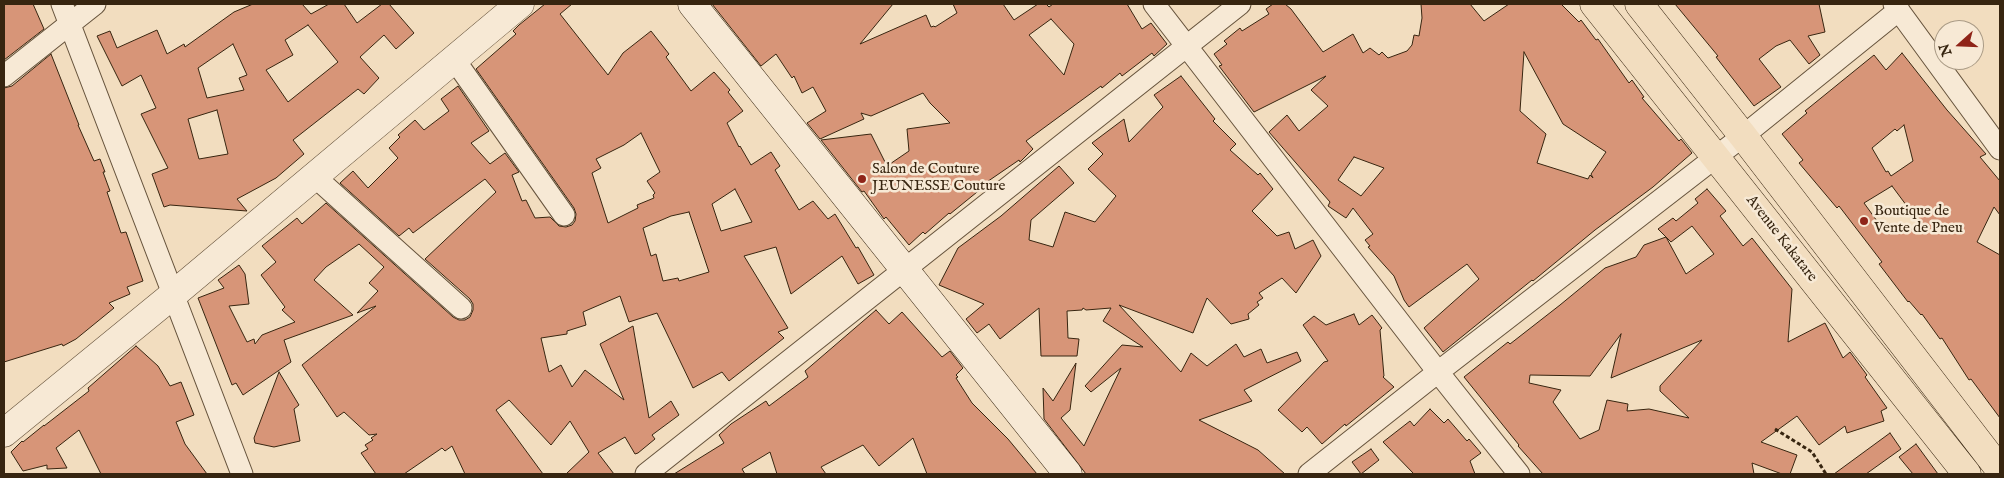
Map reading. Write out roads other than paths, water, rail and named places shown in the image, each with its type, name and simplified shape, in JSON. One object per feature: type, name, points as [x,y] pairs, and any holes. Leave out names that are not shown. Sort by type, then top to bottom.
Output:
[{"type":"main road","name":"Avenue Kakatare","points":[[1594,4],[1717,156],[1967,474]]},
{"type":"main road","points":[[1639,4],[2000,470]]},
{"type":"street","points":[[62,4],[242,474]]},
{"type":"street","points":[[4,76],[95,4]]},
{"type":"street","points":[[4,433],[174,294],[520,4]]},
{"type":"street","points":[[692,4],[1068,474]]},
{"type":"street","points":[[1154,4],[1519,474]]},
{"type":"street","points":[[646,474],[1240,4]]},
{"type":"street","points":[[1309,474],[1743,136],[1897,7],[2000,149]]},
{"type":"street","points":[[454,59],[564,215]]},
{"type":"street","points":[[314,176],[461,308]]},
{"type":"place","name":"Salon de Couture JEUNESSE Couture","points":[[862,179]]},
{"type":"place","name":"Boutique de Vente de Pneu","points":[[1864,221]]}]
